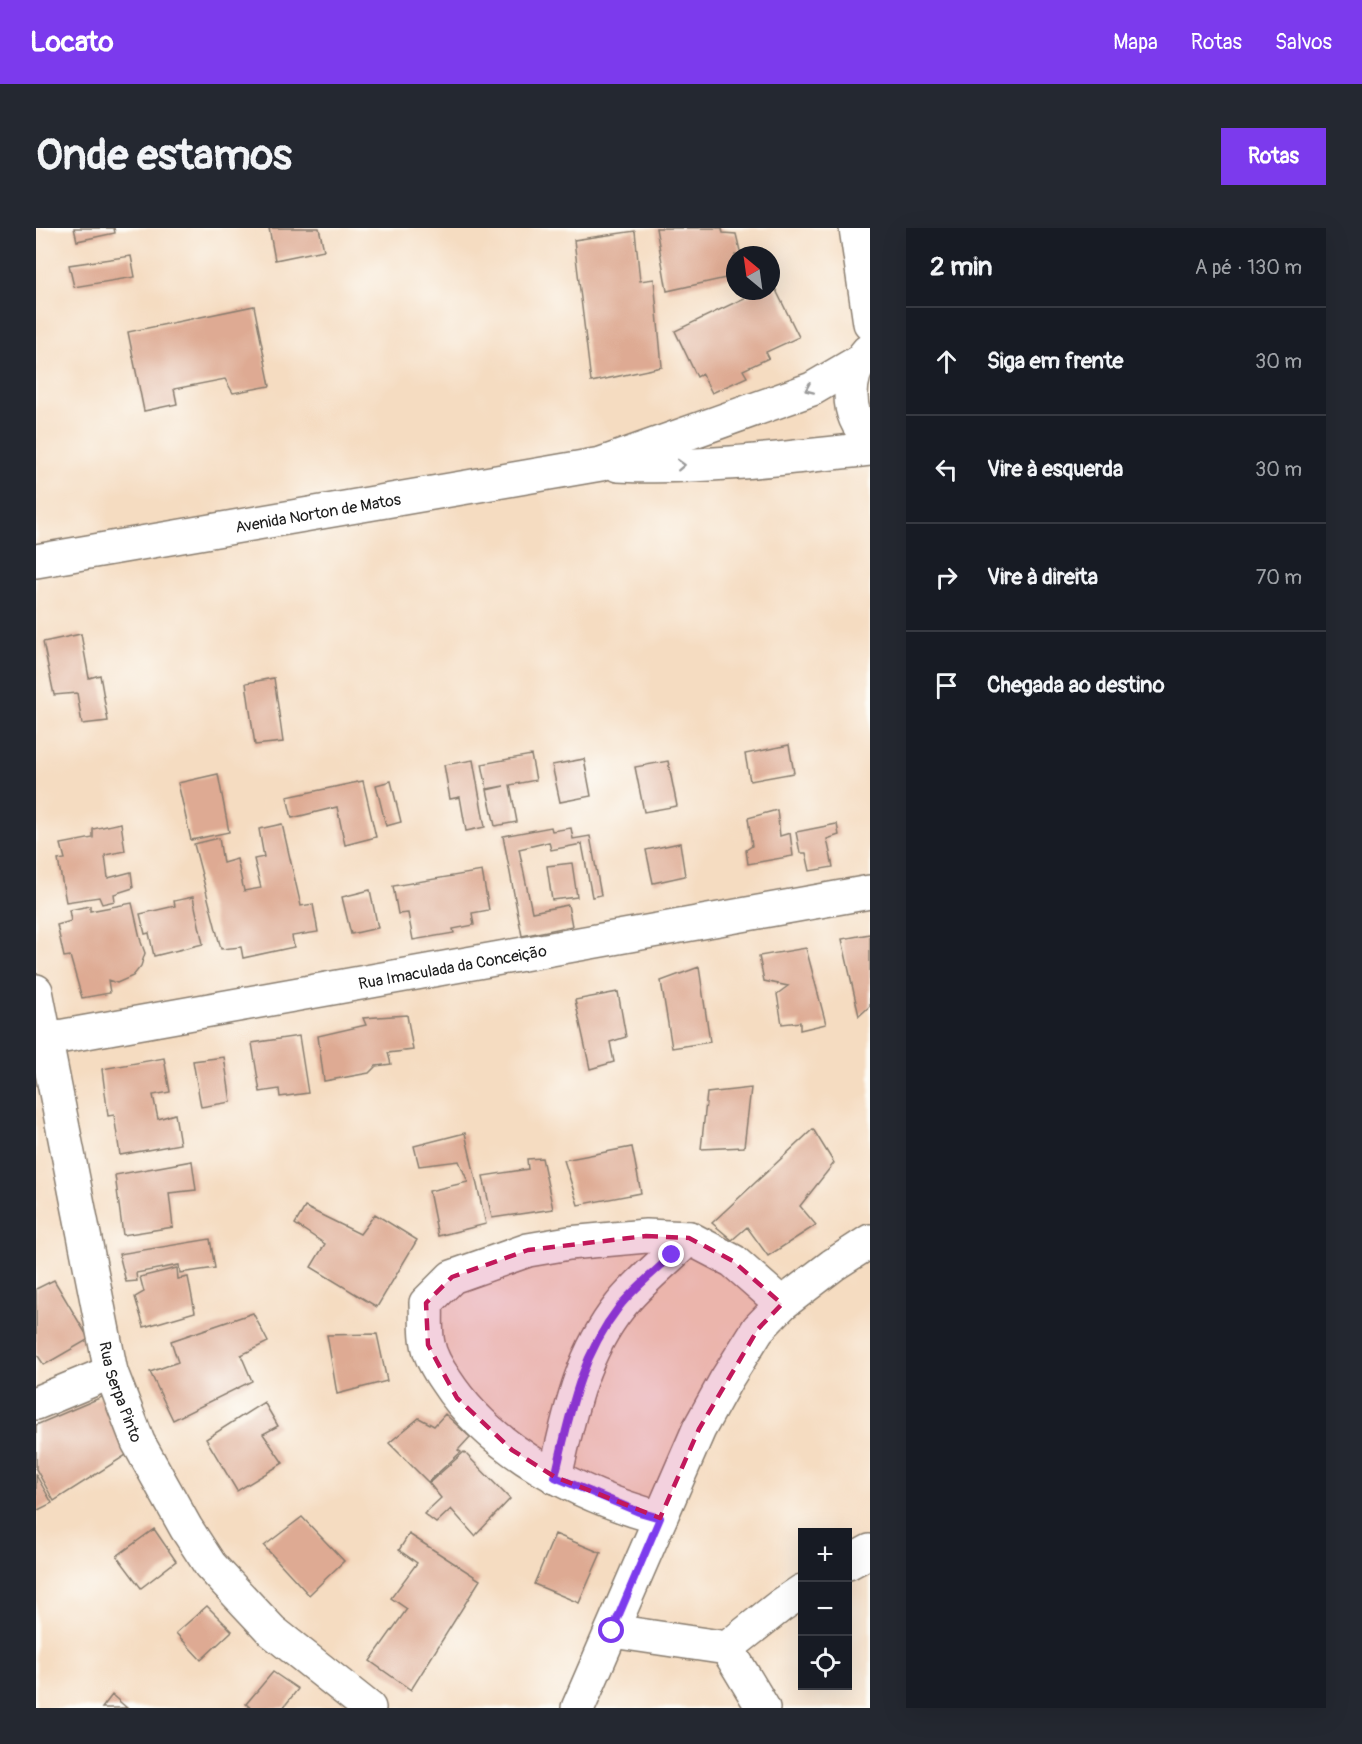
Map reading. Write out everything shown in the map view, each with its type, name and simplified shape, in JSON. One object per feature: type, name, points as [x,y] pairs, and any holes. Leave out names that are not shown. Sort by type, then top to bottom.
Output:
[{"type":"street","points":[[856,228],[870,323]]},
{"type":"street","points":[[865,355],[851,384],[852,409],[863,432],[870,438]]},
{"type":"street","name":"Avenida Norton de Matos","points":[[36,561],[601,464],[812,388],[865,355]]},
{"type":"street","name":"Avenida Norton de Matos","points":[[601,464],[644,466],[720,463],[870,449]]},
{"type":"street","name":"Rua Imaculada da Conceição","points":[[40,1040],[870,892]]},
{"type":"street","name":"Rua Serpa Pinto","points":[[36,991],[40,1040],[111,1372],[138,1442],[186,1528],[210,1565],[273,1631],[369,1708]]},
{"type":"street","points":[[660,1518],[639,1512],[555,1477],[512,1450],[457,1398],[440,1372],[428,1345],[426,1303],[452,1277],[528,1250],[569,1243],[646,1236],[689,1238],[733,1261],[782,1304]]},
{"type":"street","points":[[555,1477],[575,1391],[593,1346],[620,1305],[689,1238]]},
{"type":"street","points":[[578,1708],[699,1429],[726,1380],[758,1329],[782,1304],[833,1265],[870,1241]]},
{"type":"street","points":[[36,1403],[111,1372]]},
{"type":"street","points":[[852,1561],[870,1551]]},
{"type":"street","points":[[612,1631],[727,1648],[798,1594]]},
{"type":"street","points":[[727,1648],[763,1708]]},
{"type":"highlighted area","points":[[646,1236],[689,1238],[733,1261],[782,1304],[758,1329],[699,1429],[660,1518],[555,1477],[512,1450],[457,1398],[428,1345],[426,1303],[452,1277],[528,1250]]},
{"type":"building","points":[[74,228],[114,228],[115,233],[77,241]]},
{"type":"building","points":[[269,228],[319,228],[324,250],[275,260]]},
{"type":"building","points":[[656,228],[722,228],[723,233],[736,234],[739,246],[726,246],[726,278],[667,291]]},
{"type":"building","points":[[635,231],[640,281],[654,279],[662,367],[591,382],[574,240]]},
{"type":"building","points":[[131,256],[135,277],[74,287],[69,265]]},
{"type":"building","points":[[780,298],[799,337],[766,352],[769,358],[743,370],[747,377],[712,393],[702,374],[697,377],[675,331],[740,300]]},
{"type":"building","points":[[254,306],[270,386],[233,393],[225,379],[174,389],[177,404],[144,411],[128,332]]},
{"type":"building","points":[[81,634],[89,678],[100,675],[108,721],[82,724],[77,693],[54,695],[43,642]]},
{"type":"building","points":[[274,678],[283,742],[255,745],[246,683]]},
{"type":"building","points":[[789,745],[794,773],[750,781],[745,754]]},
{"type":"building","points":[[531,755],[536,780],[510,785],[517,822],[495,826],[487,790],[504,786],[487,789],[482,764]]},
{"type":"building","points":[[584,759],[591,796],[560,802],[552,765]]},
{"type":"building","points":[[473,760],[485,827],[466,831],[460,797],[450,799],[444,765]]},
{"type":"building","points":[[668,761],[677,806],[644,812],[635,767]]},
{"type":"building","points":[[218,774],[229,832],[191,840],[178,783]]},
{"type":"building","points":[[363,781],[376,837],[345,845],[337,807],[292,818],[287,797]]},
{"type":"building","points":[[391,781],[401,822],[386,826],[376,785]]},
{"type":"building","points":[[777,810],[780,836],[790,833],[793,856],[748,864],[746,850],[752,846],[748,818]]},
{"type":"building","points":[[121,823],[125,851],[105,855],[108,878],[131,872],[133,888],[114,894],[115,901],[102,904],[99,897],[66,902],[58,860],[65,859],[61,844],[93,838],[93,829]]},
{"type":"building","points":[[282,824],[301,906],[313,904],[318,932],[292,936],[294,947],[243,958],[241,947],[221,949],[194,844],[219,838],[223,863],[237,859],[244,891],[261,888],[254,859],[264,857],[259,829]]},
{"type":"building","points":[[837,824],[839,835],[827,839],[833,867],[810,871],[806,853],[800,853],[796,832]]},
{"type":"building","points":[[551,827],[552,831],[571,828],[573,839],[590,836],[601,895],[592,897],[582,844],[551,850],[549,842],[519,849],[532,912],[568,905],[572,926],[522,936],[503,836]]},
{"type":"building","points":[[680,843],[685,876],[653,883],[646,850]]},
{"type":"building","points":[[572,863],[577,897],[552,900],[547,866]]},
{"type":"building","points":[[482,871],[489,910],[472,913],[474,925],[453,929],[454,933],[413,940],[408,913],[398,914],[393,886]]},
{"type":"building","points":[[370,890],[378,928],[351,934],[342,897]]},
{"type":"building","points":[[193,897],[203,944],[154,956],[149,933],[145,934],[140,914],[175,906],[174,901]]},
{"type":"building","points":[[132,903],[145,953],[141,966],[133,976],[117,983],[108,980],[110,993],[82,998],[70,956],[64,957],[57,925],[71,921],[69,910],[90,906],[90,911]]},
{"type":"building","points":[[870,934],[870,1006],[859,1016],[842,939]]},
{"type":"building","points":[[806,948],[826,1024],[800,1030],[800,1022],[782,1024],[777,994],[788,986],[764,981],[759,956]]},
{"type":"building","points":[[699,967],[710,1042],[672,1048],[661,981]]},
{"type":"building","points":[[618,992],[626,1037],[610,1042],[614,1062],[590,1069],[575,1000]]},
{"type":"building","points":[[407,1015],[413,1050],[388,1053],[391,1064],[376,1066],[369,1073],[324,1081],[318,1036],[366,1025],[363,1018]]},
{"type":"building","points":[[299,1036],[308,1093],[280,1097],[279,1089],[260,1092],[252,1043]]},
{"type":"building","points":[[224,1057],[231,1102],[201,1107],[193,1061]]},
{"type":"building","points":[[164,1058],[170,1092],[153,1095],[158,1119],[175,1114],[180,1144],[120,1155],[114,1115],[108,1116],[102,1069]]},
{"type":"building","points":[[751,1088],[744,1147],[701,1149],[707,1093]]},
{"type":"building","points":[[813,1129],[834,1163],[800,1206],[816,1225],[768,1256],[747,1227],[732,1240],[712,1223]]},
{"type":"building","points":[[465,1133],[486,1224],[438,1236],[429,1191],[468,1182],[459,1161],[419,1166],[414,1146]]},
{"type":"building","points":[[632,1147],[641,1193],[578,1205],[564,1160]]},
{"type":"building","points":[[542,1158],[553,1209],[492,1218],[483,1176],[528,1169],[527,1159]]},
{"type":"building","points":[[192,1161],[196,1190],[169,1193],[173,1227],[123,1235],[115,1175]]},
{"type":"building","points":[[305,1207],[360,1234],[375,1214],[417,1240],[377,1307],[311,1267],[325,1244],[295,1224]]},
{"type":"building","points":[[210,1239],[215,1268],[180,1273],[179,1265],[136,1273],[137,1281],[126,1282],[119,1254]]},
{"type":"building","points":[[177,1268],[178,1279],[188,1277],[195,1312],[144,1327],[135,1297],[144,1292],[140,1277]]},
{"type":"building","points":[[54,1280],[89,1339],[44,1365],[36,1353],[36,1289]]},
{"type":"building","points":[[253,1313],[268,1342],[241,1355],[252,1381],[173,1420],[150,1372],[178,1362],[171,1341]]},
{"type":"building","points":[[377,1334],[387,1381],[337,1394],[327,1335]]},
{"type":"building","points":[[109,1394],[134,1450],[54,1501],[36,1469],[36,1425]]},
{"type":"building","points":[[264,1402],[278,1426],[263,1434],[283,1463],[237,1491],[206,1439]]},
{"type":"building","points":[[445,1414],[470,1437],[458,1450],[461,1452],[428,1482],[389,1443],[419,1418],[434,1426]]},
{"type":"building","points":[[464,1452],[510,1499],[475,1536],[451,1509],[436,1523],[424,1514],[441,1498],[429,1483]]},
{"type":"building","points":[[36,1475],[52,1503],[36,1511]]},
{"type":"building","points":[[302,1517],[344,1561],[309,1595],[264,1546]]},
{"type":"building","points":[[154,1529],[176,1561],[141,1588],[117,1556]]},
{"type":"building","points":[[409,1534],[480,1580],[411,1690],[370,1661],[407,1609],[391,1598],[417,1563],[399,1550]]},
{"type":"building","points":[[555,1534],[601,1553],[579,1603],[534,1584]]},
{"type":"building","points":[[207,1606],[232,1631],[201,1660],[176,1633]]},
{"type":"building","points":[[273,1672],[298,1689],[283,1708],[251,1708],[246,1704]]},
{"type":"building","points":[[112,1695],[127,1708],[102,1708]]},
{"type":"route","points":[[612,1631],[660,1518],[639,1512],[555,1477],[575,1391],[593,1346],[620,1305],[672,1255]]}]
